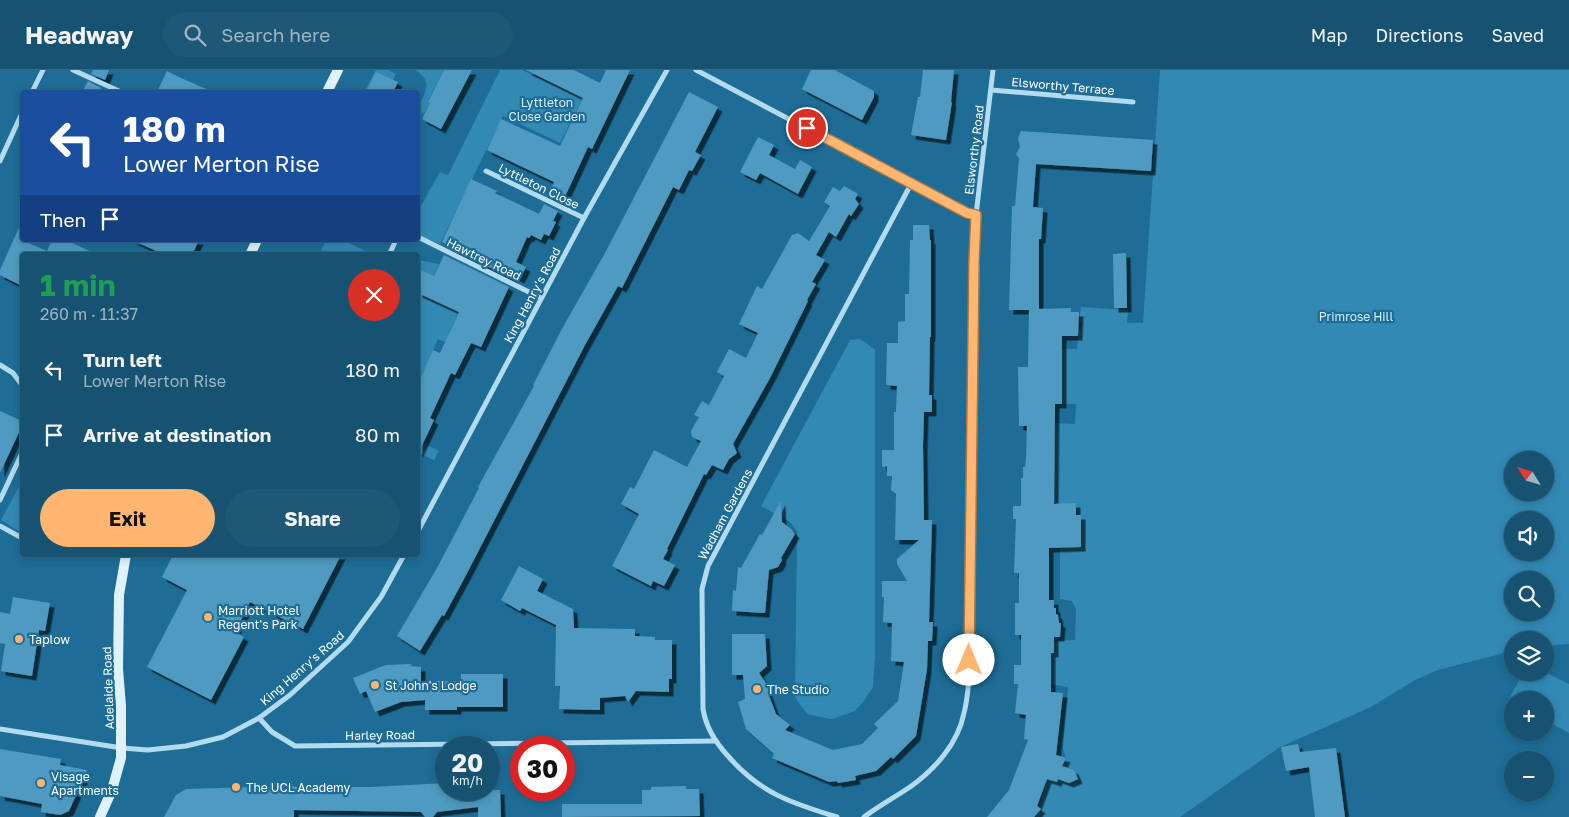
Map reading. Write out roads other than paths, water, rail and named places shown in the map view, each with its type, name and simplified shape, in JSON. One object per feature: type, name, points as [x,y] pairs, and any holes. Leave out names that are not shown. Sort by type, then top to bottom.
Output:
[{"type":"main road","points":[[328,90],[338,70]]},
{"type":"main road","name":"Adelaide Road","points":[[100,817],[116,779],[122,748],[118,669],[119,594],[126,557]]},
{"type":"street","points":[[33,90],[43,70]]},
{"type":"street","points":[[73,70],[117,90]]},
{"type":"street","name":"King Henry's Road","points":[[420,521],[584,218],[667,70]]},
{"type":"street","points":[[696,70],[911,184],[967,213],[976,215]]},
{"type":"street","name":"Elsworthy Road","points":[[864,817],[927,774],[949,750],[964,714],[969,679],[976,215],[993,70]]},
{"type":"street","name":"Elsworthy Terrace","points":[[991,90],[1134,102]]},
{"type":"street","points":[[0,161],[20,117]]},
{"type":"street","name":"Lyttleton Close","points":[[486,171],[584,218]]},
{"type":"street","name":"Wadham Gardens","points":[[837,817],[784,800],[764,789],[748,778],[715,741],[705,719],[703,709],[702,589],[708,566],[911,184]]},
{"type":"street","name":"Hawtrey Road","points":[[420,238],[541,298]]},
{"type":"street","points":[[0,365],[13,373],[20,382]]},
{"type":"street","points":[[0,500],[20,457]]},
{"type":"street","points":[[0,526],[20,537]]},
{"type":"street","name":"King Henry's Road","points":[[259,718],[290,695],[348,642],[381,597],[403,557]]},
{"type":"street","points":[[0,729],[69,738],[122,748],[159,750],[223,737],[259,718]]},
{"type":"street","name":"Harley Road","points":[[259,718],[272,732],[295,746],[715,741]]},
{"type":"place","name":"Marriott Hotel Regent's Park","points":[[208,617]]},
{"type":"place","name":"Taplow","points":[[19,639]]},
{"type":"place","name":"St John's Lodge","points":[[375,685]]},
{"type":"place","name":"The Studio","points":[[757,689]]},
{"type":"place","name":"Visage Apartments","points":[[41,783]]},
{"type":"place","name":"The UCL Academy","points":[[236,787]]},
{"type":"park label","name":"Lyttleton Close Garden","points":[[547,109]]},
{"type":"park label","name":"Primrose Hill","points":[[1356,316]]}]
